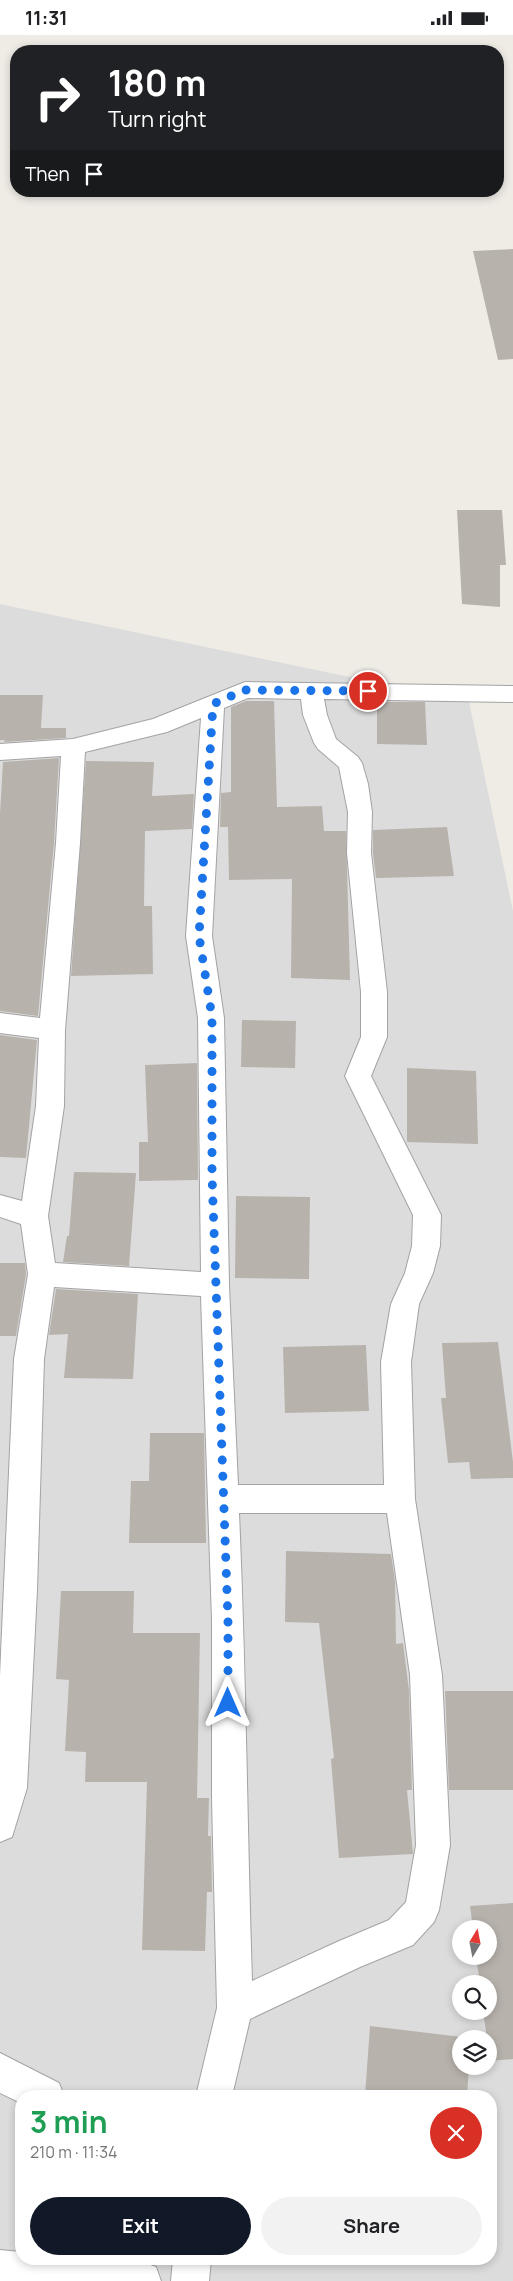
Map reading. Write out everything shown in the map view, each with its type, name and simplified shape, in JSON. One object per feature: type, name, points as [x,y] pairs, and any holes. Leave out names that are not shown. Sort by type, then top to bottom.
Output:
[{"type":"street","points":[[0,752],[72,747],[159,726],[245,690],[513,694]]},
{"type":"street","points":[[235,2008],[349,1954],[401,1933],[422,1910],[433,1845],[426,1675],[400,1499],[396,1362],[405,1304],[419,1273],[426,1246],[426,1215],[358,1076],[374,1037],[374,1001],[359,853],[360,813],[356,784],[350,763],[326,743],[315,715],[311,690]]},
{"type":"street","points":[[213,704],[199,936],[212,1017],[214,1285],[228,1620],[229,1800],[235,2008],[215,2090]]},
{"type":"street","points":[[0,1825],[10,1789],[21,1590],[29,1359],[42,1274],[34,1216],[50,1106],[52,1030],[68,843],[72,747]]},
{"type":"street","points":[[0,1023],[52,1030]]},
{"type":"street","points":[[0,1206],[34,1216]]},
{"type":"street","points":[[42,1274],[214,1285]]},
{"type":"street","points":[[224,1499],[400,1499]]},
{"type":"street","points":[[0,2071],[4,2076],[33,2090]]},
{"type":"street","points":[[190,2281],[191,2265]]},
{"type":"street","points":[[0,2269],[142,2281]]},
{"type":"shaded area","points":[[0,604],[469,702],[513,911],[513,2281],[0,2281]]},
{"type":"building","points":[[513,249],[513,359],[498,360],[473,251]]},
{"type":"building","points":[[457,510],[502,510],[506,565],[500,565],[500,607],[462,604]]},
{"type":"building","points":[[0,695],[43,695],[41,728],[66,728],[66,738],[4,742],[5,740],[0,740]]},
{"type":"building","points":[[246,701],[274,701],[277,807],[322,806],[324,831],[346,831],[350,980],[291,978],[292,879],[229,880],[228,827],[220,827],[221,793],[231,792],[231,707]]},
{"type":"building","points":[[377,702],[425,702],[427,745],[377,744]]},
{"type":"building","points":[[59,758],[54,843],[38,1016],[0,1011],[0,814],[3,762]]},
{"type":"building","points":[[86,761],[154,762],[152,796],[194,794],[192,829],[145,831],[144,906],[152,906],[153,974],[71,976]]},
{"type":"building","points":[[447,827],[454,876],[376,878],[373,830]]},
{"type":"building","points":[[242,1020],[296,1021],[295,1068],[241,1067]]},
{"type":"building","points":[[0,1035],[37,1040],[26,1158],[0,1157]]},
{"type":"building","points":[[197,1063],[198,1180],[139,1181],[139,1142],[148,1142],[145,1065]]},
{"type":"building","points":[[407,1068],[476,1071],[478,1144],[407,1142]]},
{"type":"building","points":[[74,1172],[136,1173],[129,1266],[63,1262],[67,1236],[69,1236]]},
{"type":"building","points":[[236,1196],[310,1197],[309,1279],[235,1278]]},
{"type":"building","points":[[0,1263],[25,1263],[26,1274],[16,1336],[0,1336]]},
{"type":"building","points":[[56,1289],[138,1294],[133,1379],[64,1378],[68,1334],[49,1335]]},
{"type":"building","points":[[498,1342],[513,1462],[513,1478],[471,1479],[469,1462],[448,1463],[441,1398],[446,1398],[442,1343]]},
{"type":"building","points":[[366,1345],[369,1411],[285,1413],[283,1347]]},
{"type":"building","points":[[150,1433],[204,1433],[206,1543],[129,1543],[131,1481],[149,1481]]},
{"type":"building","points":[[286,1551],[391,1554],[395,1581],[396,1644],[403,1643],[409,1691],[412,1790],[407,1790],[413,1854],[339,1858],[331,1759],[334,1758],[319,1623],[285,1622]]},
{"type":"building","points":[[61,1591],[134,1591],[133,1633],[200,1633],[197,1798],[209,1798],[208,1836],[211,1836],[212,1892],[207,1892],[205,1951],[142,1950],[147,1782],[85,1782],[86,1752],[65,1751],[69,1680],[56,1679]]},
{"type":"building","points":[[445,1691],[513,1691],[513,1790],[449,1790]]},
{"type":"building","points":[[513,1903],[513,2059],[497,2060],[497,2030],[486,2030],[484,2020],[497,2020],[497,1975],[479,1975],[477,1965],[498,1965],[498,1920],[472,1920],[470,1906]]},
{"type":"building","points":[[370,2026],[452,2036],[452,2075],[468,2075],[467,2090],[365,2090]]},
{"type":"route","points":[[228,1703],[228,1620],[214,1285],[212,1017],[199,936],[213,704],[245,690],[368,691]]}]
